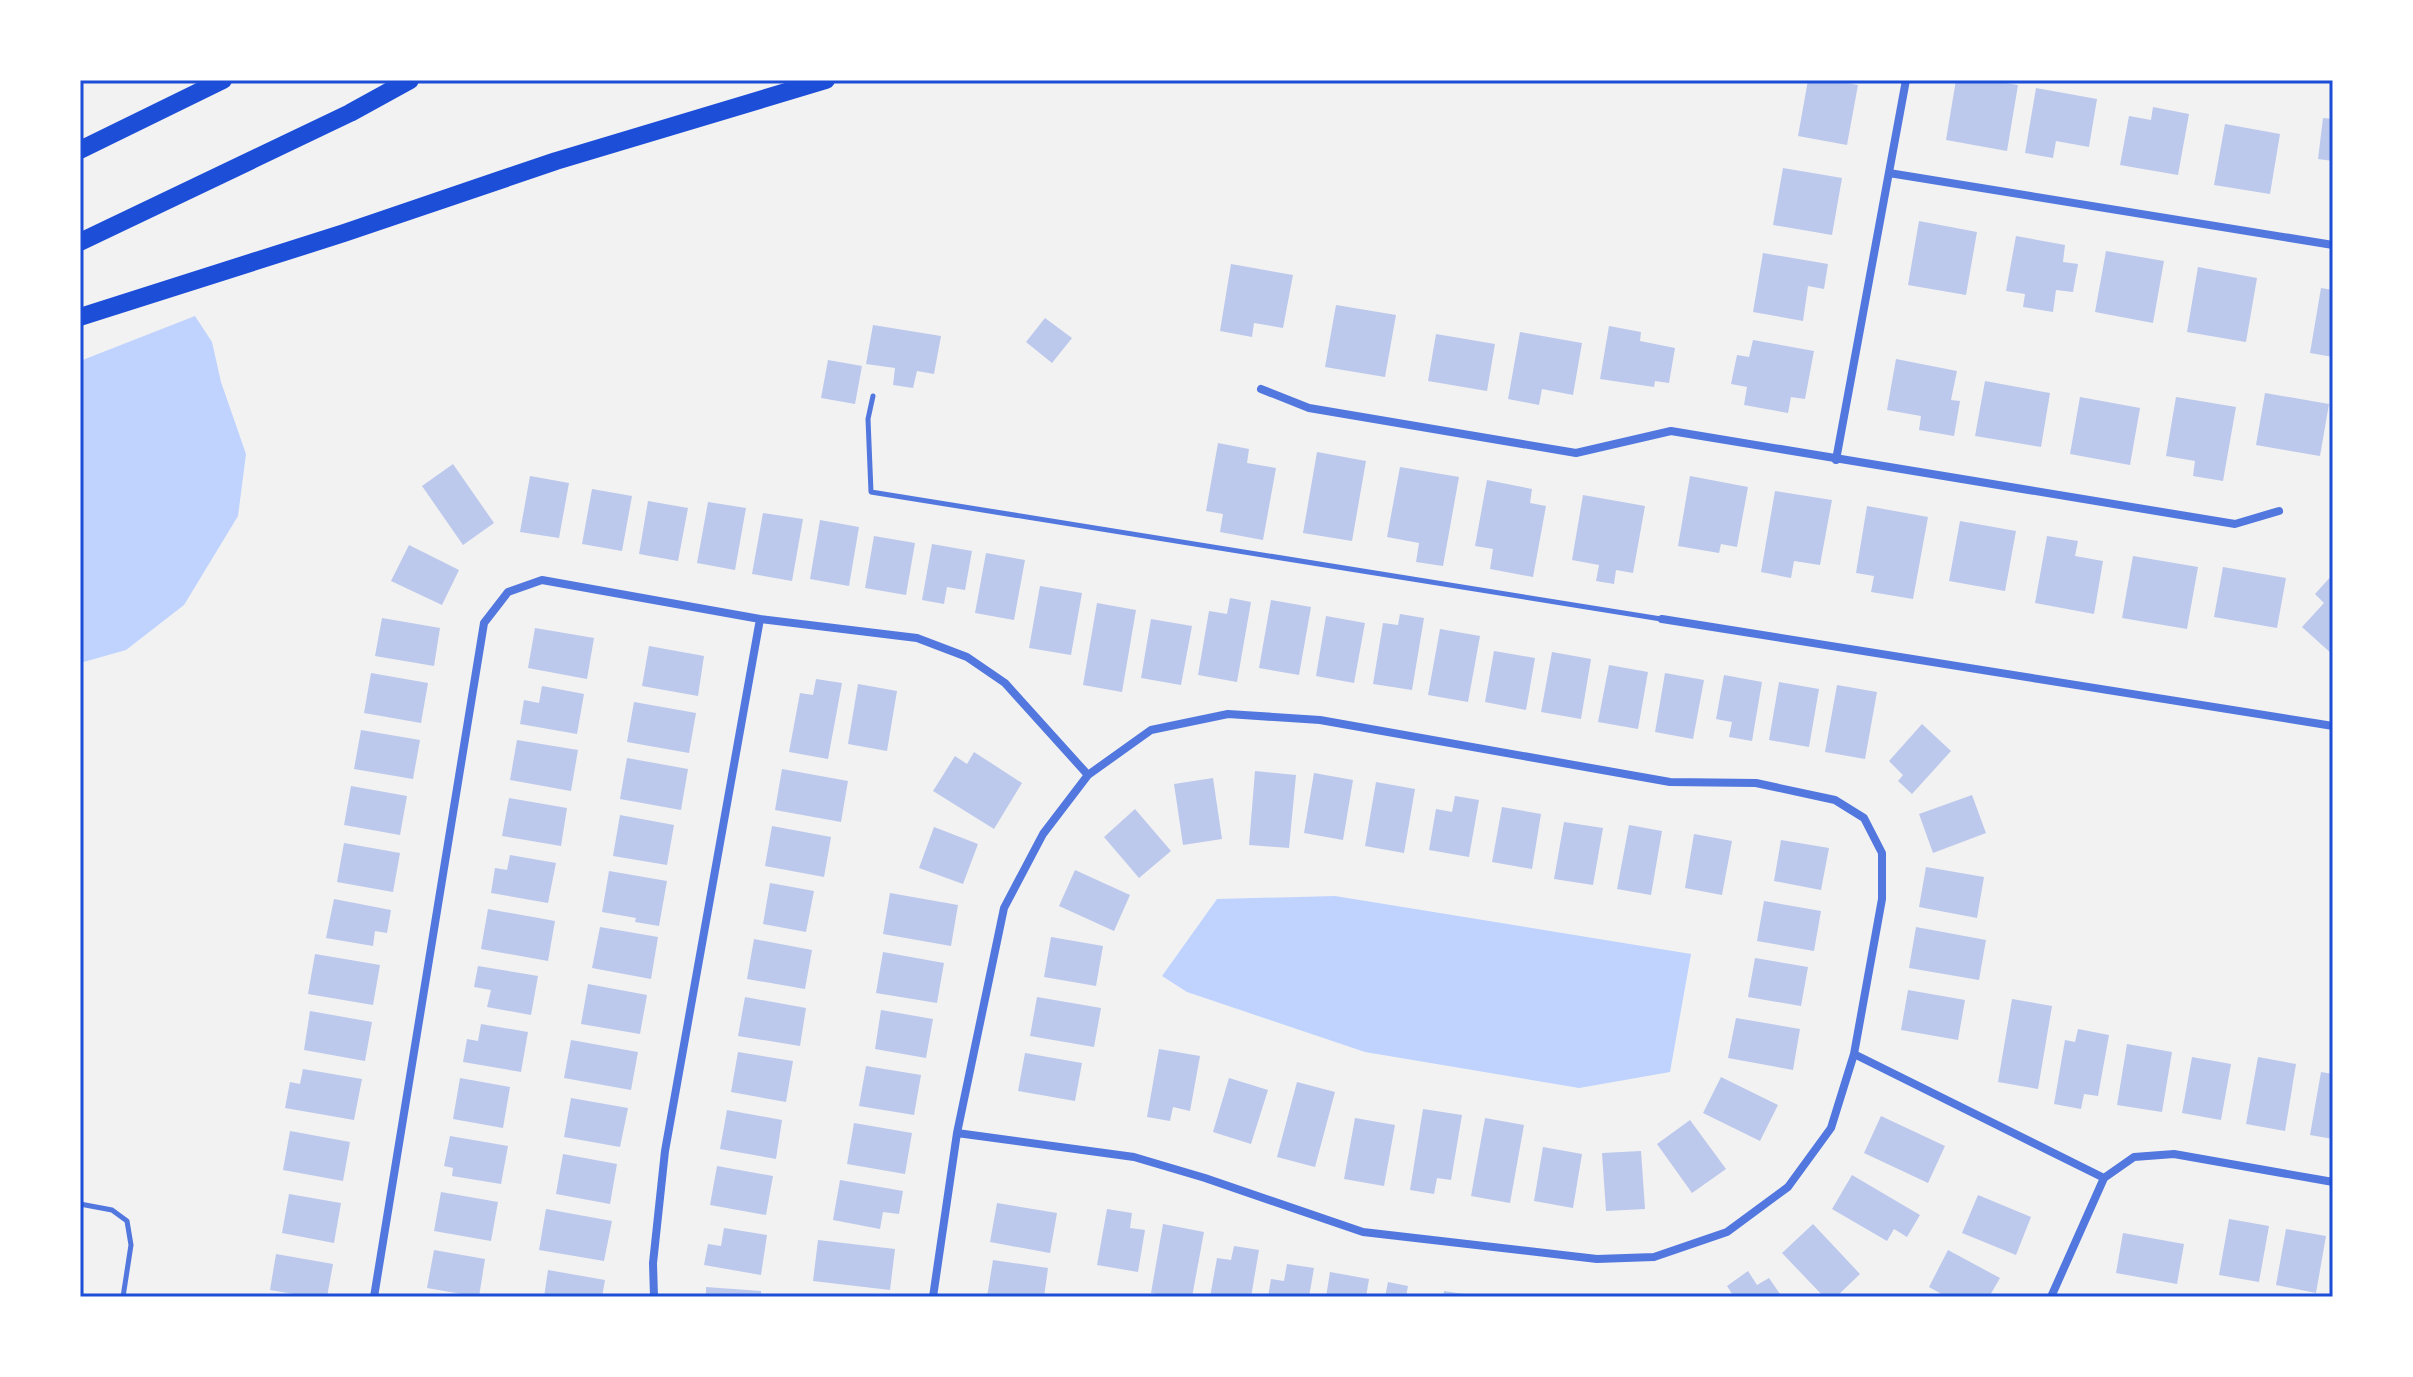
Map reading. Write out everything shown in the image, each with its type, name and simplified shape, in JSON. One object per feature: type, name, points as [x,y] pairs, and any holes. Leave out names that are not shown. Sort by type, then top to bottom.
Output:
[{"type":"highway","points":[[80,150],[223,80]]},
{"type":"highway","points":[[80,242],[350,113],[410,80]]},
{"type":"highway","points":[[80,317],[330,238],[556,161],[826,80]]},
{"type":"street","points":[[1836,460],[1906,80]]},
{"type":"street","points":[[1889,173],[2333,245]]},
{"type":"street","points":[[1261,389],[1309,408],[1576,453],[1671,431],[2235,524],[2279,511]]},
{"type":"street","points":[[374,1297],[484,623],[508,592],[542,580],[760,619],[917,638],[967,657],[1005,683],[1088,775]]},
{"type":"street","points":[[654,1297],[653,1263],[665,1151],[760,619]]},
{"type":"street","points":[[1662,619],[2333,726]]},
{"type":"street","points":[[933,1297],[957,1133],[1004,908],[1043,834],[1088,775],[1151,730],[1228,714],[1320,720],[1670,782],[1756,783],[1835,800],[1864,818],[1882,853],[1882,899],[1854,1054],[1831,1128],[1788,1187],[1727,1232],[1654,1257],[1597,1259],[1363,1232],[1134,1157],[957,1133]]},
{"type":"street","points":[[1854,1054],[2104,1178]]},
{"type":"street","points":[[2051,1297],[2104,1178],[2134,1157],[2174,1154],[2333,1182]]},
{"type":"lane","points":[[873,396],[868,419],[871,492],[1662,619]]},
{"type":"lane","points":[[80,1204],[112,1210],[127,1221],[131,1245],[123,1297]]},
{"type":"water","points":[[195,316],[212,342],[221,382],[246,454],[238,516],[184,605],[126,650],[80,663],[80,361]]},
{"type":"water","points":[[1335,896],[1691,954],[1670,1072],[1579,1088],[1365,1052],[1187,992],[1162,976],[1217,899]]},
{"type":"building","points":[[1808,80],[1858,85],[1847,145],[1798,136]]},
{"type":"building","points":[[1956,80],[1987,80],[2018,85],[2007,151],[1946,140]]},
{"type":"building","points":[[2036,88],[2097,99],[2089,147],[2056,141],[2053,158],[2025,153]]},
{"type":"building","points":[[2153,107],[2189,114],[2178,175],[2120,165],[2129,116],[2151,120]]},
{"type":"building","points":[[2323,118],[2333,119],[2333,161],[2318,159]]},
{"type":"building","points":[[2225,124],[2280,134],[2270,194],[2214,185]]},
{"type":"building","points":[[1783,168],[1842,178],[1832,235],[1773,225]]},
{"type":"building","points":[[1919,221],[1977,232],[1966,295],[1908,285]]},
{"type":"building","points":[[2016,236],[2065,245],[2063,262],[2078,264],[2073,292],[2056,290],[2053,312],[2023,307],[2025,294],[2006,291]]},
{"type":"building","points":[[2106,251],[2164,261],[2153,323],[2095,312]]},
{"type":"building","points":[[1763,253],[1828,264],[1824,289],[1808,286],[1803,321],[1753,312]]},
{"type":"building","points":[[1231,264],[1293,275],[1283,328],[1254,323],[1252,337],[1220,331]]},
{"type":"building","points":[[2198,267],[2257,278],[2246,342],[2187,332]]},
{"type":"building","points":[[2321,288],[2333,290],[2333,357],[2310,353]]},
{"type":"building","points":[[1336,305],[1396,315],[1385,377],[1325,367]]},
{"type":"building","points":[[1045,318],[1072,338],[1052,363],[1026,342]]},
{"type":"building","points":[[873,325],[941,336],[934,374],[917,371],[913,388],[893,385],[895,368],[866,364]]},
{"type":"building","points":[[1609,326],[1641,332],[1640,341],[1675,348],[1669,383],[1655,381],[1654,387],[1600,379]]},
{"type":"building","points":[[1520,332],[1582,343],[1573,395],[1542,389],[1539,405],[1508,399]]},
{"type":"building","points":[[1436,334],[1495,344],[1487,391],[1428,381]]},
{"type":"building","points":[[1753,340],[1814,351],[1805,399],[1791,397],[1788,413],[1744,405],[1747,387],[1731,384],[1737,355],[1749,357]]},
{"type":"building","points":[[1896,359],[1957,371],[1951,400],[1960,401],[1954,436],[1919,430],[1921,416],[1887,410]]},
{"type":"building","points":[[828,360],[862,366],[855,404],[821,398]]},
{"type":"building","points":[[1985,381],[2050,393],[2041,447],[1975,436]]},
{"type":"building","points":[[2265,393],[2329,404],[2320,456],[2256,445]]},
{"type":"building","points":[[2080,397],[2140,408],[2130,465],[2070,454]]},
{"type":"building","points":[[2176,397],[2236,407],[2223,481],[2193,476],[2195,461],[2166,456]]},
{"type":"building","points":[[1218,443],[1249,449],[1247,463],[1276,468],[1263,540],[1220,532],[1223,514],[1206,511]]},
{"type":"building","points":[[1317,452],[1366,461],[1352,541],[1303,533]]},
{"type":"building","points":[[453,464],[494,523],[463,545],[422,486]]},
{"type":"building","points":[[1400,467],[1459,477],[1443,566],[1416,562],[1419,543],[1387,537]]},
{"type":"building","points":[[530,476],[569,483],[559,538],[520,532]]},
{"type":"building","points":[[1690,476],[1748,487],[1737,547],[1721,544],[1719,553],[1678,546]]},
{"type":"building","points":[[1487,480],[1532,489],[1530,503],[1546,506],[1533,577],[1490,569],[1493,549],[1475,546]]},
{"type":"building","points":[[592,489],[632,496],[622,551],[582,544]]},
{"type":"building","points":[[1775,491],[1832,500],[1820,565],[1794,561],[1791,578],[1761,572]]},
{"type":"building","points":[[1583,495],[1645,506],[1633,573],[1616,570],[1614,584],[1596,581],[1599,565],[1572,560]]},
{"type":"building","points":[[648,501],[688,508],[678,561],[639,554]]},
{"type":"building","points":[[708,502],[746,508],[735,570],[697,563]]},
{"type":"building","points":[[1867,506],[1928,517],[1913,599],[1871,592],[1874,576],[1856,573]]},
{"type":"building","points":[[763,513],[803,519],[792,581],[752,574]]},
{"type":"building","points":[[820,520],[859,527],[849,586],[810,579]]},
{"type":"building","points":[[1960,521],[2016,531],[2005,591],[1949,581]]},
{"type":"building","points":[[874,536],[915,543],[906,595],[865,588]]},
{"type":"building","points":[[2047,536],[2078,541],[2075,556],[2103,561],[2094,614],[2035,603]]},
{"type":"building","points":[[932,544],[972,551],[965,590],[947,587],[944,604],[922,600]]},
{"type":"building","points":[[409,545],[459,570],[442,605],[391,581]]},
{"type":"building","points":[[986,553],[1025,560],[1014,620],[975,613]]},
{"type":"building","points":[[2133,556],[2198,567],[2187,629],[2122,618]]},
{"type":"building","points":[[2223,567],[2286,578],[2277,628],[2214,617]]},
{"type":"building","points":[[2333,574],[2333,655],[2302,627],[2324,603],[2315,594]]},
{"type":"building","points":[[1040,586],[1082,593],[1071,655],[1029,648]]},
{"type":"building","points":[[1230,598],[1251,602],[1237,682],[1198,675],[1209,611],[1227,614]]},
{"type":"building","points":[[1271,600],[1311,607],[1299,675],[1259,668]]},
{"type":"building","points":[[1097,603],[1136,610],[1122,692],[1083,685]]},
{"type":"building","points":[[1400,614],[1424,618],[1412,690],[1373,684],[1383,623],[1398,625]]},
{"type":"building","points":[[1326,616],[1365,623],[1354,683],[1316,676]]},
{"type":"building","points":[[382,618],[440,628],[434,666],[375,656]]},
{"type":"building","points":[[1151,619],[1192,626],[1181,685],[1141,678]]},
{"type":"building","points":[[535,628],[594,638],[587,679],[528,668]]},
{"type":"building","points":[[1440,629],[1480,636],[1468,702],[1428,695]]},
{"type":"building","points":[[649,646],[704,656],[698,696],[642,686]]},
{"type":"building","points":[[1494,651],[1535,658],[1526,710],[1485,702]]},
{"type":"building","points":[[1552,652],[1591,659],[1581,719],[1541,712]]},
{"type":"building","points":[[1609,665],[1648,672],[1638,729],[1598,722]]},
{"type":"building","points":[[371,673],[428,683],[421,723],[364,713]]},
{"type":"building","points":[[1665,673],[1704,680],[1693,739],[1655,732]]},
{"type":"building","points":[[1724,675],[1762,682],[1752,741],[1729,737],[1732,722],[1716,719]]},
{"type":"building","points":[[816,679],[842,683],[828,759],[789,752],[800,693],[813,695]]},
{"type":"building","points":[[1779,682],[1819,689],[1809,747],[1769,740]]},
{"type":"building","points":[[858,684],[897,691],[887,751],[848,744]]},
{"type":"building","points":[[1837,685],[1877,692],[1865,759],[1825,752]]},
{"type":"building","points":[[542,686],[584,694],[577,734],[520,724],[524,700],[539,703]]},
{"type":"building","points":[[634,702],[696,713],[689,753],[627,742]]},
{"type":"building","points":[[1922,724],[1951,751],[1912,794],[1898,781],[1903,775],[1889,761]]},
{"type":"building","points":[[361,730],[420,740],[413,779],[354,769]]},
{"type":"building","points":[[517,740],[578,750],[571,791],[510,780]]},
{"type":"building","points":[[974,752],[1022,783],[994,829],[933,791],[955,756],[967,764]]},
{"type":"building","points":[[627,758],[688,769],[681,810],[620,799]]},
{"type":"building","points":[[782,769],[848,781],[841,822],[775,810]]},
{"type":"building","points":[[1255,771],[1296,775],[1289,848],[1249,845]]},
{"type":"building","points":[[1314,773],[1353,780],[1343,840],[1304,833]]},
{"type":"building","points":[[1213,778],[1222,839],[1183,845],[1174,784]]},
{"type":"building","points":[[1376,782],[1415,789],[1404,853],[1365,846]]},
{"type":"building","points":[[351,786],[407,796],[400,835],[344,825]]},
{"type":"building","points":[[1972,795],[1986,833],[1933,853],[1919,814]]},
{"type":"building","points":[[1455,796],[1479,800],[1469,857],[1429,850],[1436,809],[1452,812]]},
{"type":"building","points":[[509,798],[567,808],[561,846],[502,836]]},
{"type":"building","points":[[1502,807],[1541,814],[1532,869],[1492,862]]},
{"type":"building","points":[[1135,809],[1171,851],[1139,878],[1104,837]]},
{"type":"building","points":[[620,815],[674,825],[667,865],[613,856]]},
{"type":"building","points":[[1564,822],[1603,828],[1593,885],[1554,879]]},
{"type":"building","points":[[1629,825],[1662,831],[1651,895],[1617,889]]},
{"type":"building","points":[[772,826],[831,837],[824,877],[765,866]]},
{"type":"building","points":[[934,827],[978,844],[963,884],[919,868]]},
{"type":"building","points":[[1694,834],[1732,841],[1722,895],[1685,888]]},
{"type":"building","points":[[1781,840],[1829,848],[1821,890],[1774,881]]},
{"type":"building","points":[[344,843],[400,853],[393,892],[337,882]]},
{"type":"building","points":[[510,855],[556,863],[548,903],[491,893],[495,868],[507,870]]},
{"type":"building","points":[[1926,867],[1984,877],[1977,918],[1919,907]]},
{"type":"building","points":[[1075,870],[1130,895],[1114,931],[1059,906]]},
{"type":"building","points":[[609,871],[667,881],[659,926],[602,912]]},
{"type":"building","points":[[770,883],[814,891],[806,932],[763,924]]},
{"type":"building","points":[[890,893],[958,905],[951,946],[883,934]]},
{"type":"building","points":[[334,899],[391,910],[387,933],[375,931],[373,946],[326,938]]},
{"type":"building","points":[[1764,901],[1821,911],[1814,951],[1757,941]]},
{"type":"building","points":[[488,909],[555,921],[548,961],[481,949]]},
{"type":"building","points":[[600,927],[658,937],[651,979],[592,968]]},
{"type":"building","points":[[1916,927],[1986,940],[1979,980],[1909,968]]},
{"type":"building","points":[[1051,937],[1103,946],[1096,986],[1044,977]]},
{"type":"building","points":[[754,939],[812,950],[805,989],[747,979]]},
{"type":"building","points":[[883,952],[944,963],[937,1003],[876,993]]},
{"type":"building","points":[[315,954],[380,965],[373,1005],[308,994]]},
{"type":"building","points":[[1755,958],[1808,967],[1801,1006],[1748,997]]},
{"type":"building","points":[[478,966],[538,976],[531,1015],[487,1007],[491,990],[474,987]]},
{"type":"building","points":[[588,984],[647,995],[640,1034],[581,1024]]},
{"type":"building","points":[[1908,990],[1965,1000],[1958,1040],[1901,1030]]},
{"type":"building","points":[[745,997],[806,1008],[800,1046],[738,1036]]},
{"type":"building","points":[[1037,997],[1101,1008],[1094,1047],[1030,1036]]},
{"type":"building","points":[[2012,999],[2052,1006],[2038,1089],[1998,1082]]},
{"type":"building","points":[[881,1010],[933,1019],[926,1058],[875,1049]]},
{"type":"building","points":[[310,1011],[372,1022],[365,1061],[304,1050]]},
{"type":"building","points":[[1736,1018],[1800,1029],[1793,1070],[1728,1058]]},
{"type":"building","points":[[481,1024],[528,1032],[521,1072],[463,1062],[467,1039],[478,1041]]},
{"type":"building","points":[[2078,1029],[2109,1035],[2098,1096],[2084,1094],[2081,1109],[2054,1104],[2065,1040],[2075,1042]]},
{"type":"building","points":[[571,1040],[638,1052],[631,1090],[564,1078]]},
{"type":"building","points":[[2127,1044],[2172,1052],[2162,1112],[2117,1105]]},
{"type":"building","points":[[1159,1049],[1200,1056],[1190,1111],[1173,1107],[1170,1121],[1147,1117]]},
{"type":"building","points":[[738,1052],[793,1061],[786,1102],[731,1092]]},
{"type":"building","points":[[1025,1053],[1082,1063],[1075,1101],[1018,1091]]},
{"type":"building","points":[[2192,1057],[2231,1064],[2221,1120],[2182,1113]]},
{"type":"building","points":[[2258,1057],[2296,1064],[2285,1131],[2246,1124]]},
{"type":"building","points":[[866,1066],[921,1075],[914,1115],[859,1106]]},
{"type":"building","points":[[303,1069],[362,1079],[354,1120],[285,1108],[290,1082],[300,1084]]},
{"type":"building","points":[[2321,1072],[2333,1074],[2333,1139],[2310,1135]]},
{"type":"building","points":[[1721,1077],[1778,1105],[1760,1141],[1703,1113]]},
{"type":"building","points":[[460,1078],[510,1087],[503,1128],[453,1119]]},
{"type":"building","points":[[1229,1078],[1268,1090],[1251,1144],[1213,1132]]},
{"type":"building","points":[[1297,1082],[1335,1092],[1315,1167],[1277,1157]]},
{"type":"building","points":[[571,1098],[628,1108],[620,1147],[564,1137]]},
{"type":"building","points":[[1423,1109],[1462,1115],[1451,1180],[1437,1178],[1434,1194],[1410,1190]]},
{"type":"building","points":[[727,1110],[782,1120],[776,1159],[720,1149]]},
{"type":"building","points":[[1881,1116],[1945,1146],[1928,1183],[1864,1153]]},
{"type":"building","points":[[1355,1118],[1395,1125],[1384,1186],[1344,1179]]},
{"type":"building","points":[[1485,1118],[1524,1125],[1510,1203],[1471,1196]]},
{"type":"building","points":[[1690,1120],[1726,1169],[1692,1193],[1657,1144]]},
{"type":"building","points":[[854,1123],[912,1133],[905,1174],[847,1164]]},
{"type":"building","points":[[290,1131],[350,1142],[343,1181],[283,1170]]},
{"type":"building","points":[[450,1136],[508,1146],[501,1184],[452,1176],[453,1168],[444,1166]]},
{"type":"building","points":[[1543,1147],[1582,1154],[1573,1208],[1534,1201]]},
{"type":"building","points":[[1641,1151],[1645,1209],[1606,1211],[1602,1153]]},
{"type":"building","points":[[563,1154],[617,1164],[610,1204],[556,1194]]},
{"type":"building","points":[[717,1166],[773,1176],[766,1215],[710,1205]]},
{"type":"building","points":[[1852,1175],[1920,1215],[1907,1237],[1894,1229],[1887,1241],[1832,1209]]},
{"type":"building","points":[[840,1180],[903,1191],[899,1214],[883,1212],[880,1229],[833,1220]]},
{"type":"building","points":[[441,1192],[498,1202],[491,1241],[434,1231]]},
{"type":"building","points":[[289,1194],[341,1203],[334,1243],[282,1233]]},
{"type":"building","points":[[1978,1195],[2031,1217],[2016,1255],[1962,1233]]},
{"type":"building","points":[[997,1203],[1057,1213],[1050,1253],[990,1242]]},
{"type":"building","points":[[546,1209],[612,1221],[604,1261],[539,1250]]},
{"type":"building","points":[[1107,1209],[1132,1213],[1130,1228],[1145,1230],[1138,1272],[1097,1265]]},
{"type":"building","points":[[2229,1219],[2269,1226],[2259,1282],[2219,1275]]},
{"type":"building","points":[[1163,1224],[1204,1232],[1192,1297],[1151,1293]]},
{"type":"building","points":[[1813,1224],[1860,1274],[1836,1297],[1824,1297],[1782,1253]]},
{"type":"building","points":[[724,1228],[767,1235],[761,1275],[704,1265],[708,1244],[721,1246]]},
{"type":"building","points":[[2286,1229],[2326,1236],[2316,1293],[2276,1285]]},
{"type":"building","points":[[2123,1233],[2184,1244],[2177,1284],[2116,1273]]},
{"type":"building","points":[[818,1240],[895,1249],[890,1290],[813,1281]]},
{"type":"building","points":[[1234,1246],[1259,1250],[1251,1297],[1210,1297],[1217,1258],[1231,1260]]},
{"type":"building","points":[[434,1250],[485,1259],[479,1297],[427,1288]]},
{"type":"building","points":[[1948,1250],[2000,1278],[1989,1297],[1947,1297],[1929,1287]]},
{"type":"building","points":[[276,1254],[333,1264],[327,1297],[270,1290]]},
{"type":"building","points":[[993,1260],[1048,1268],[1044,1297],[987,1297]]},
{"type":"building","points":[[1287,1264],[1314,1268],[1309,1297],[1268,1297],[1271,1279],[1284,1281]]},
{"type":"building","points":[[548,1270],[605,1280],[602,1297],[544,1297]]},
{"type":"building","points":[[1748,1271],[1757,1285],[1769,1278],[1782,1297],[1734,1297],[1727,1286]]},
{"type":"building","points":[[1330,1272],[1369,1279],[1366,1297],[1326,1297]]},
{"type":"building","points":[[1388,1282],[1408,1286],[1406,1297],[1385,1297]]},
{"type":"building","points":[[706,1287],[761,1291],[761,1297],[706,1297]]},
{"type":"building","points":[[1444,1291],[1471,1295],[1471,1297],[1443,1297]]}]
